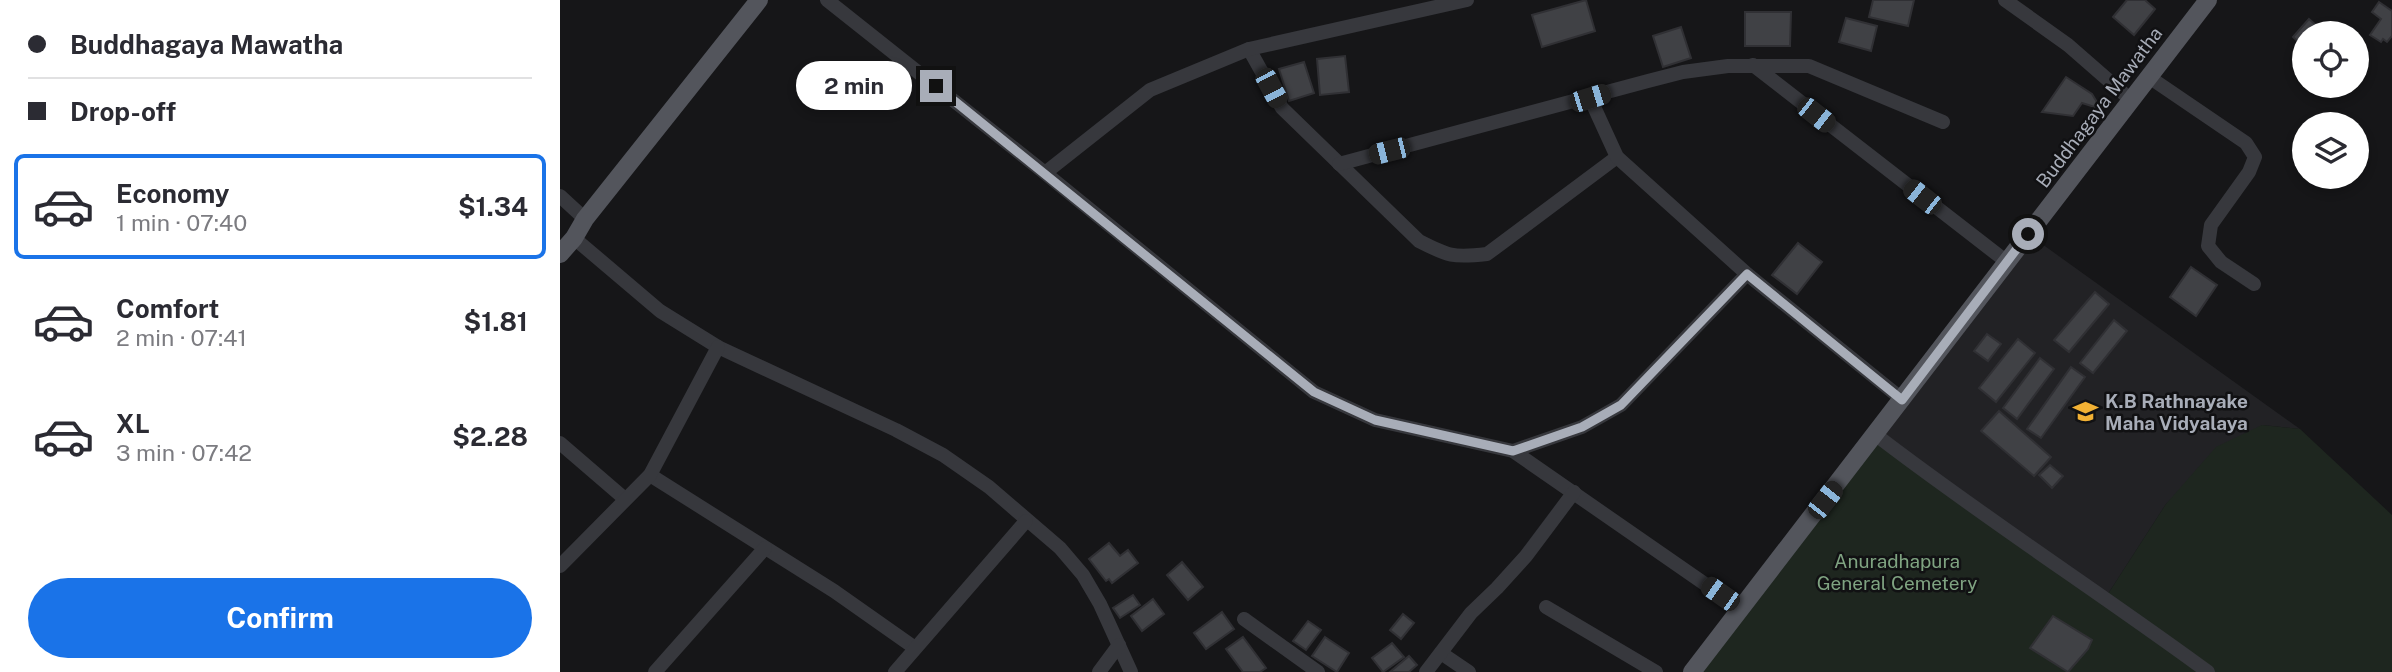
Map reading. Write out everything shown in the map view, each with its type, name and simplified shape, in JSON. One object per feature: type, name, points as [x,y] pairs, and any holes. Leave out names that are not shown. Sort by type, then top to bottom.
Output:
[{"type":"main road","points":[[560,254],[574,238],[584,219],[759,0]]},
{"type":"main road","name":"Buddhagaya Mawatha","points":[[1692,672],[2208,0]]},
{"type":"street","points":[[827,0],[1314,392],[1375,420],[1513,451],[1741,609]]},
{"type":"street","points":[[1045,173],[1150,90],[1249,48],[1467,0]]},
{"type":"street","points":[[2005,0],[2068,45],[2131,100]]},
{"type":"street","points":[[1249,48],[1282,108],[1419,241],[1445,255],[1487,254],[1617,156]]},
{"type":"street","points":[[1753,65],[2007,262]]},
{"type":"street","points":[[1339,164],[1683,72],[1728,66],[1809,66],[1942,122]]},
{"type":"street","points":[[2149,77],[2246,143],[2255,157],[2249,172],[2211,225],[2208,246],[2221,262],[2254,284]]},
{"type":"street","points":[[1590,98],[1617,156],[1747,274],[1902,400]]},
{"type":"street","points":[[560,196],[584,219]]},
{"type":"street","points":[[574,238],[660,311],[718,346],[805,385],[943,455],[989,487],[1060,548],[1083,575],[1100,604],[1131,672]]},
{"type":"street","points":[[1513,451],[1582,427],[1621,405],[1747,274]]},
{"type":"street","points":[[560,566],[650,475],[718,346]]},
{"type":"street","points":[[1876,435],[1924,472],[2106,597],[2208,672]]},
{"type":"street","points":[[560,443],[625,499]]},
{"type":"street","points":[[650,475],[834,591],[915,648]]},
{"type":"street","points":[[1426,672],[1471,613],[1526,556],[1574,492]]},
{"type":"street","points":[[895,672],[1026,521]]},
{"type":"street","points":[[655,672],[765,548]]},
{"type":"street","points":[[1546,607],[1656,672]]},
{"type":"street","points":[[1244,619],[1318,672]]},
{"type":"street","points":[[1099,672],[1119,645]]},
{"type":"street","points":[[1441,653],[1469,672]]},
{"type":"shaded area","name":"K.B Rathnayake Maha Vidyalaya","points":[[2028,234],[2300,429],[2262,425],[2166,504],[2106,597],[1876,435]]},
{"type":"green space","name":"Anuradhapura General Cemetery","points":[[2262,425],[2300,429],[2392,515],[2392,672],[1696,672],[1876,435],[2106,597],[2166,504],[2216,447]]},
{"type":"building","points":[[1586,0],[1595,31],[1542,47],[1532,15]]},
{"type":"building","points":[[1873,0],[1914,0],[1908,26],[1869,17]]},
{"type":"building","points":[[2127,0],[2145,0],[2155,9],[2134,35],[2113,17]]},
{"type":"building","points":[[2379,2],[2392,11],[2392,36],[2387,42],[2383,39],[2381,42],[2370,35],[2381,19],[2372,12]]},
{"type":"building","points":[[1745,12],[1791,12],[1790,46],[1745,46]]},
{"type":"building","points":[[1846,18],[1877,26],[1871,51],[1839,42]]},
{"type":"building","points":[[1681,27],[1691,58],[1663,67],[1653,36]]},
{"type":"building","points":[[1345,56],[1349,92],[1320,95],[1317,59]]},
{"type":"building","points":[[1304,62],[1314,93],[1289,101],[1279,69]]},
{"type":"building","points":[[2066,77],[2092,94],[2101,109],[2082,103],[2073,116],[2042,112]]},
{"type":"building","points":[[1798,243],[1822,262],[1797,294],[1772,275]]},
{"type":"building","points":[[2191,267],[2217,285],[2196,316],[2170,297]]},
{"type":"building","points":[[2095,292],[2109,304],[2069,352],[2054,340]]},
{"type":"building","points":[[2114,320],[2127,331],[2093,373],[2080,363]]},
{"type":"building","points":[[1987,334],[2001,344],[1988,361],[1974,351]]},
{"type":"building","points":[[2018,339],[2035,353],[1996,402],[1979,388]]},
{"type":"building","points":[[2040,358],[2054,369],[2017,419],[2003,408]]},
{"type":"building","points":[[2071,367],[2085,377],[2041,438],[2027,429]]},
{"type":"building","points":[[1999,411],[2051,457],[2034,476],[1981,431]]},
{"type":"building","points":[[2050,465],[2063,476],[2052,488],[2039,475]]},
{"type":"building","points":[[1109,543],[1120,556],[1128,550],[1138,563],[1112,583],[1109,579],[1106,581],[1089,559]]},
{"type":"building","points":[[1182,562],[1203,587],[1188,600],[1167,575]]},
{"type":"building","points":[[1133,595],[1140,605],[1120,618],[1113,608]]},
{"type":"building","points":[[1153,599],[1164,614],[1142,631],[1131,616]]},
{"type":"building","points":[[1222,612],[1234,629],[1206,649],[1194,633]]},
{"type":"building","points":[[1403,614],[1414,623],[1401,639],[1390,630]]},
{"type":"building","points":[[2053,616],[2092,640],[2088,649],[2068,672],[2030,648]]},
{"type":"building","points":[[1308,621],[1321,630],[1306,650],[1293,641]]},
{"type":"building","points":[[1243,637],[1266,668],[1260,672],[1243,672],[1226,649]]},
{"type":"building","points":[[1325,637],[1349,653],[1337,672],[1312,656]]},
{"type":"building","points":[[1392,643],[1404,657],[1383,672],[1372,658]]},
{"type":"building","points":[[1409,656],[1417,665],[1409,672],[1390,672]]},
{"type":"place","name":"K.B Rathnayake Maha Vidyalaya","points":[[2085,412]]},
{"type":"route","points":[[936,86],[1314,392],[1375,420],[1513,451],[1582,427],[1621,405],[1747,274],[1902,400],[2028,234]]}]
